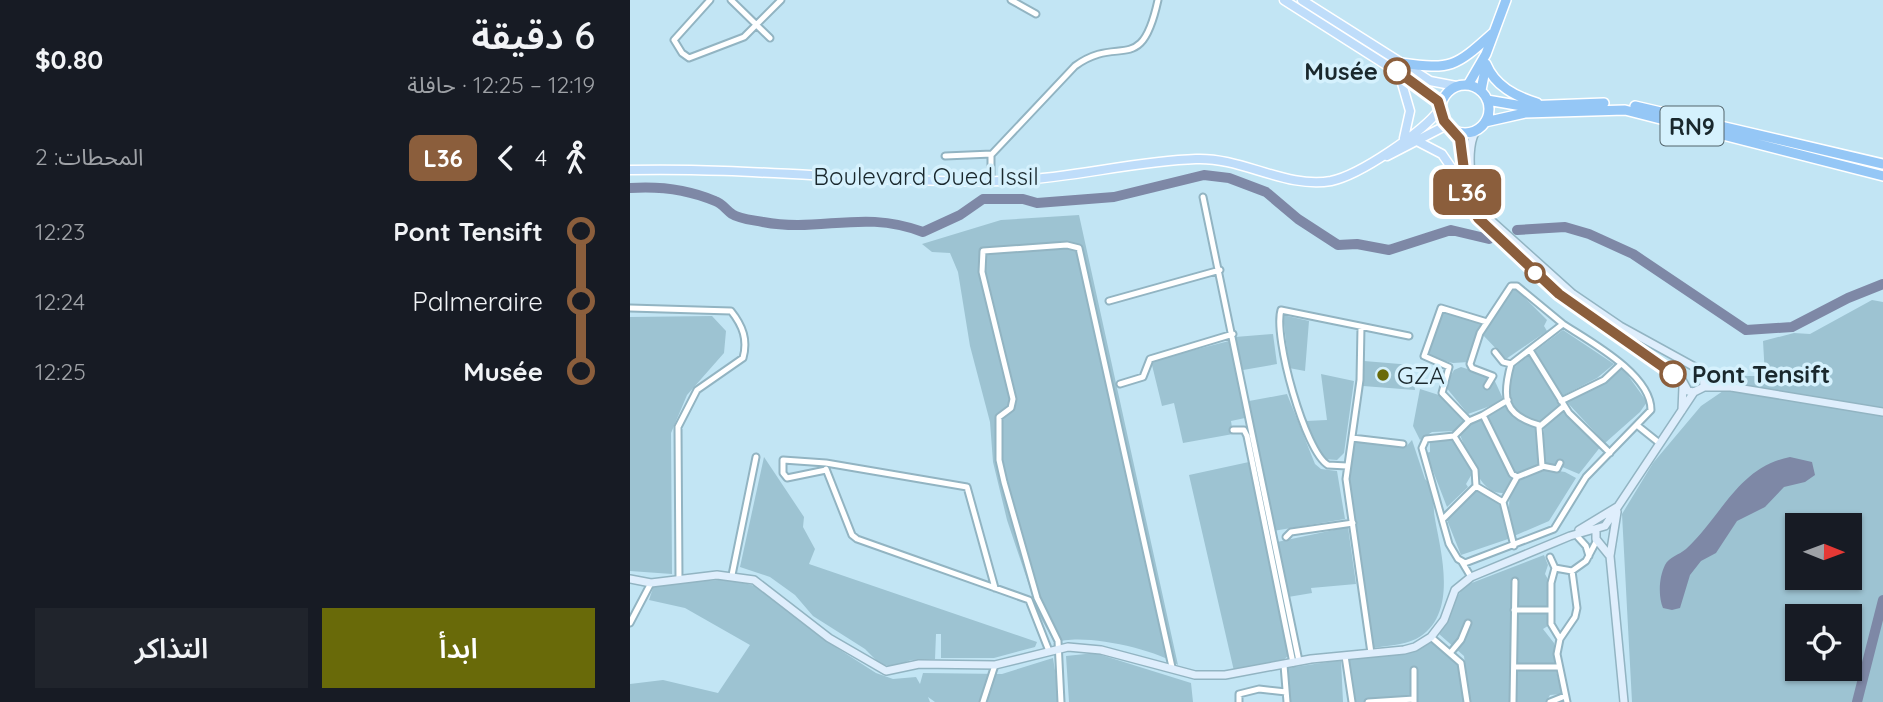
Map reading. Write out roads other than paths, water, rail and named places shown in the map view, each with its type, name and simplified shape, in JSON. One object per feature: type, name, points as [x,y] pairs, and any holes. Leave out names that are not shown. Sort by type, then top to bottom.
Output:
[{"type":"highway","points":[[1468,85],[1486,54],[1506,0]]},
{"type":"highway","points":[[1399,67],[1436,67],[1457,63],[1493,33]]},
{"type":"highway","points":[[1481,90],[1486,54]]},
{"type":"highway","points":[[1486,64],[1493,77],[1505,89],[1545,105]]},
{"type":"highway","points":[[1468,85],[1481,90],[1489,111],[1485,122],[1477,130],[1466,133],[1449,127],[1441,108],[1445,94],[1456,86],[1468,85]]},
{"type":"highway","name":"RN9","points":[[1487,100],[1512,105],[1611,103],[1637,106],[1883,164]]},
{"type":"highway","name":"RN9","points":[[1485,122],[1525,113],[1625,110],[1883,176]]},
{"type":"main road","points":[[1284,0],[1399,67],[1430,80],[1456,86]]},
{"type":"main road","points":[[1302,0],[1399,67],[1434,96],[1441,108]]},
{"type":"main road","points":[[1399,67],[1410,111],[1404,139]]},
{"type":"main road","name":"Boulevard Oued Issil","points":[[1381,158],[1441,108]]},
{"type":"main road","name":"Boulevard Oued Issil","points":[[630,170],[991,181],[1198,158],[1232,162],[1292,178],[1323,182],[1346,177],[1449,127]]},
{"type":"main road","points":[[1417,141],[1442,153],[1466,189]]},
{"type":"street","points":[[710,0],[675,37],[675,44],[686,57],[698,57],[744,37],[758,26],[781,0]]},
{"type":"street","points":[[731,0],[771,38]]},
{"type":"street","points":[[1012,0],[1036,14]]},
{"type":"street","points":[[991,181],[991,155],[1075,66],[1091,57],[1134,48],[1143,42],[1152,29],[1158,0]]},
{"type":"street","points":[[1449,127],[1462,144],[1470,207],[1573,294],[1620,326],[1731,387]]},
{"type":"street","points":[[1477,130],[1470,144],[1473,191],[1481,216],[1504,244],[1559,294],[1694,392]]},
{"type":"street","points":[[945,156],[991,155]]},
{"type":"street","points":[[1202,197],[1233,334],[1296,662]]},
{"type":"street","points":[[1061,702],[1058,640],[1037,598],[999,460],[999,417],[1010,408],[1013,399],[982,272],[980,257],[985,250],[1067,245],[1079,247],[1172,667]]},
{"type":"street","points":[[1109,301],[1220,270]]},
{"type":"street","points":[[1462,562],[1474,561],[1555,529],[1586,477],[1651,410],[1651,402],[1639,382],[1621,364],[1514,286],[1487,322],[1470,364],[1472,368],[1493,376],[1487,386]]},
{"type":"street","points":[[630,308],[732,311],[745,334],[747,346],[743,358],[697,390],[678,427],[679,579]]},
{"type":"street","points":[[1469,421],[1443,395],[1449,367],[1425,358],[1425,353],[1441,308],[1487,322]]},
{"type":"street","points":[[1347,466],[1328,465],[1314,449],[1286,372],[1281,310],[1409,336]]},
{"type":"street","points":[[1539,425],[1518,419],[1508,400],[1505,390],[1511,364],[1563,324]]},
{"type":"street","points":[[1361,327],[1360,380],[1347,466],[1371,653]]},
{"type":"street","points":[[1120,384],[1143,377],[1150,359],[1233,334]]},
{"type":"street","points":[[1530,350],[1562,404],[1610,453]]},
{"type":"street","points":[[1495,352],[1503,362],[1511,364]]},
{"type":"street","points":[[1539,425],[1562,404],[1604,380],[1621,364]]},
{"type":"street","points":[[1682,411],[1682,383],[1686,371],[1700,370]]},
{"type":"street","points":[[1700,370],[1704,387]]},
{"type":"street","points":[[1572,571],[1588,556],[1658,442],[1694,392],[1704,387],[1731,387],[1883,412]]},
{"type":"street","points":[[1471,577],[1449,544],[1422,448],[1423,442],[1431,437],[1454,436],[1469,421],[1508,400]]},
{"type":"street","points":[[1483,415],[1512,474],[1517,477]]},
{"type":"street","points":[[1539,425],[1542,467]]},
{"type":"street","points":[[1638,426],[1658,442]]},
{"type":"street","points":[[1233,430],[1244,430],[1247,436],[1296,662]]},
{"type":"street","points":[[1443,519],[1476,485],[1475,470],[1454,436]]},
{"type":"street","points":[[1352,438],[1403,444]]},
{"type":"street","points":[[732,575],[756,457]]},
{"type":"street","points":[[826,466],[789,478],[783,473],[785,458],[967,487],[995,588]]},
{"type":"street","points":[[1514,546],[1503,502],[1517,477],[1542,467],[1557,469],[1560,463]]},
{"type":"street","points":[[826,466],[852,535],[857,540],[1032,603],[1049,651]]},
{"type":"street","points":[[1476,485],[1503,502]]},
{"type":"street","points":[[1620,507],[1609,556],[1624,702]]},
{"type":"street","points":[[630,579],[651,583],[732,575],[762,583],[829,638],[880,670],[893,671],[919,664],[995,665],[1059,649],[1101,650],[1195,675],[1225,675],[1296,662],[1415,648],[1431,637],[1444,620],[1455,590],[1471,577],[1573,536],[1620,507]]},
{"type":"street","points":[[1286,537],[1291,532],[1353,523]]},
{"type":"street","points":[[1605,526],[1612,536]]},
{"type":"street","points":[[1573,536],[1612,536]]},
{"type":"street","points":[[1573,536],[1586,546],[1588,556]]},
{"type":"street","points":[[1598,537],[1609,556]]},
{"type":"street","points":[[1550,556],[1555,568],[1551,624],[1560,639]]},
{"type":"street","points":[[1555,568],[1572,571]]},
{"type":"street","points":[[1550,702],[1566,699],[1558,667],[1560,639],[1575,617],[1577,608],[1572,571]]},
{"type":"street","points":[[1513,702],[1515,581]]},
{"type":"street","points":[[630,623],[651,583]]},
{"type":"street","points":[[1514,610],[1551,610]]},
{"type":"street","points":[[1451,652],[1461,640],[1468,623]]},
{"type":"street","points":[[1431,637],[1461,663],[1467,702]]},
{"type":"street","points":[[1345,656],[1350,702]]},
{"type":"street","points":[[983,702],[995,665]]},
{"type":"street","points":[[1284,665],[1287,702]]},
{"type":"street","points":[[1514,667],[1558,667]]},
{"type":"street","points":[[1368,702],[1414,701],[1414,670]]},
{"type":"street","points":[[1239,702],[1239,694],[1248,690],[1286,692]]},
{"type":"waterway","points":[[630,188],[683,191],[717,202],[735,216],[763,222],[784,225],[880,222],[923,232],[960,215],[983,199],[1023,199],[1037,203],[1114,197],[1204,175],[1229,178],[1266,192],[1298,219],[1338,245],[1357,244],[1389,250],[1451,230],[1489,239]]},
{"type":"waterway","points":[[1517,230],[1565,227],[1589,234],[1633,254],[1746,330],[1792,327],[1848,298],[1883,284]]},
{"type":"waterway","points":[[1857,702],[1883,600]]},
{"type":"place","name":"Musée","points":[[1397,71]]},
{"type":"place","name":"Pont Tensift","points":[[1673,374]]},
{"type":"place","name":"GZA","points":[[1383,375]]}]
